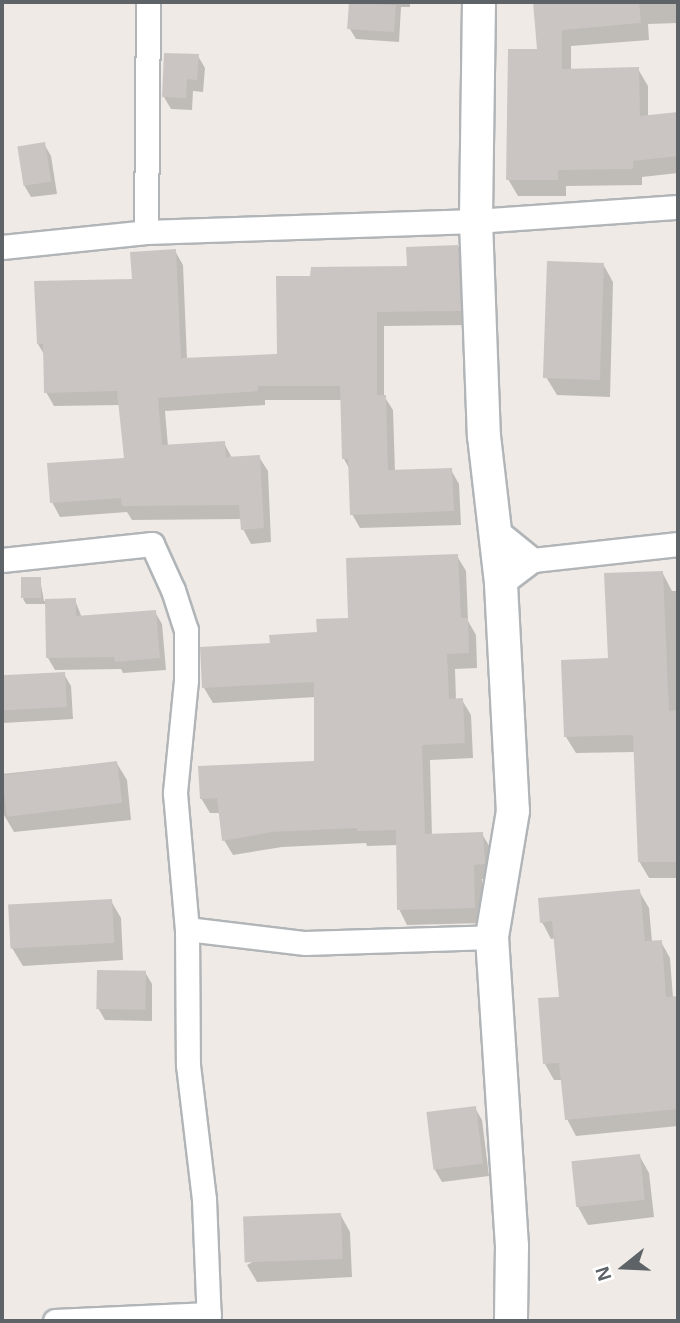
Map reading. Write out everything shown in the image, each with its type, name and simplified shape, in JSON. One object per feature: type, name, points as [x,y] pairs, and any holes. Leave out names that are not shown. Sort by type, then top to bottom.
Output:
[{"type":"street","points":[[146,232],[148,2]]},
{"type":"street","points":[[479,2],[476,221],[484,436],[501,584],[513,811],[492,937],[512,1246],[512,1321]]},
{"type":"street","points":[[2,247],[146,232],[476,221],[678,207]]},
{"type":"street","points":[[496,530],[533,560]]},
{"type":"street","points":[[2,560],[152,544],[173,590],[186,630],[186,680],[175,793],[187,929],[188,1065],[204,1199],[209,1317],[55,1321]]},
{"type":"street","points":[[501,584],[533,560],[678,544]]},
{"type":"street","points":[[187,929],[305,943],[492,937]]},
{"type":"building","points":[[349,2],[396,5],[394,32],[347,29]]},
{"type":"building","points":[[533,2],[639,2],[641,23],[562,30],[562,69],[639,67],[640,116],[678,112],[678,156],[633,161],[633,169],[558,170],[558,180],[506,180],[508,49],[537,49]]},
{"type":"building","points":[[164,53],[199,54],[197,80],[187,79],[186,98],[162,97]]},
{"type":"building","points":[[45,142],[51,182],[24,186],[17,146]]},
{"type":"building","points":[[458,245],[461,311],[377,312],[377,395],[386,395],[388,470],[452,468],[454,511],[350,515],[348,459],[342,459],[340,386],[258,386],[258,391],[158,398],[162,445],[225,441],[226,457],[260,455],[264,528],[241,530],[239,505],[122,506],[121,498],[50,503],[47,463],[124,458],[117,391],[44,393],[43,344],[37,344],[34,281],[132,279],[130,252],[176,249],[181,358],[277,354],[276,276],[310,276],[311,267],[407,266],[406,247]]},
{"type":"building","points":[[547,261],[604,263],[600,380],[543,378]]},
{"type":"building","points":[[458,554],[461,618],[468,618],[469,653],[447,654],[449,699],[463,698],[465,743],[422,745],[425,834],[483,832],[485,864],[474,865],[475,908],[397,910],[396,830],[357,831],[357,828],[272,832],[222,841],[217,798],[200,799],[198,766],[314,761],[314,682],[202,688],[200,647],[270,643],[269,635],[317,632],[316,619],[348,618],[346,558]]},
{"type":"building","points":[[663,571],[669,711],[678,710],[678,862],[638,862],[633,735],[564,737],[561,660],[608,658],[604,573]]},
{"type":"building","points":[[21,577],[41,577],[41,598],[21,598]]},
{"type":"building","points":[[76,598],[76,616],[156,610],[160,658],[115,662],[114,657],[46,658],[45,599]]},
{"type":"building","points":[[65,672],[67,707],[4,710],[2,675]]},
{"type":"building","points":[[117,761],[122,803],[7,817],[2,775]]},
{"type":"building","points":[[640,889],[645,941],[662,940],[666,997],[678,996],[678,1109],[565,1120],[559,1063],[543,1064],[538,998],[559,997],[552,921],[540,923],[538,898]]},
{"type":"building","points":[[112,899],[114,943],[10,948],[8,904]]},
{"type":"building","points":[[97,970],[146,971],[145,1010],[96,1009]]},
{"type":"building","points":[[476,1106],[483,1164],[433,1170],[426,1112]]},
{"type":"building","points":[[640,1154],[645,1200],[576,1207],[571,1161]]},
{"type":"building","points":[[341,1213],[343,1259],[245,1262],[243,1216]]}]
